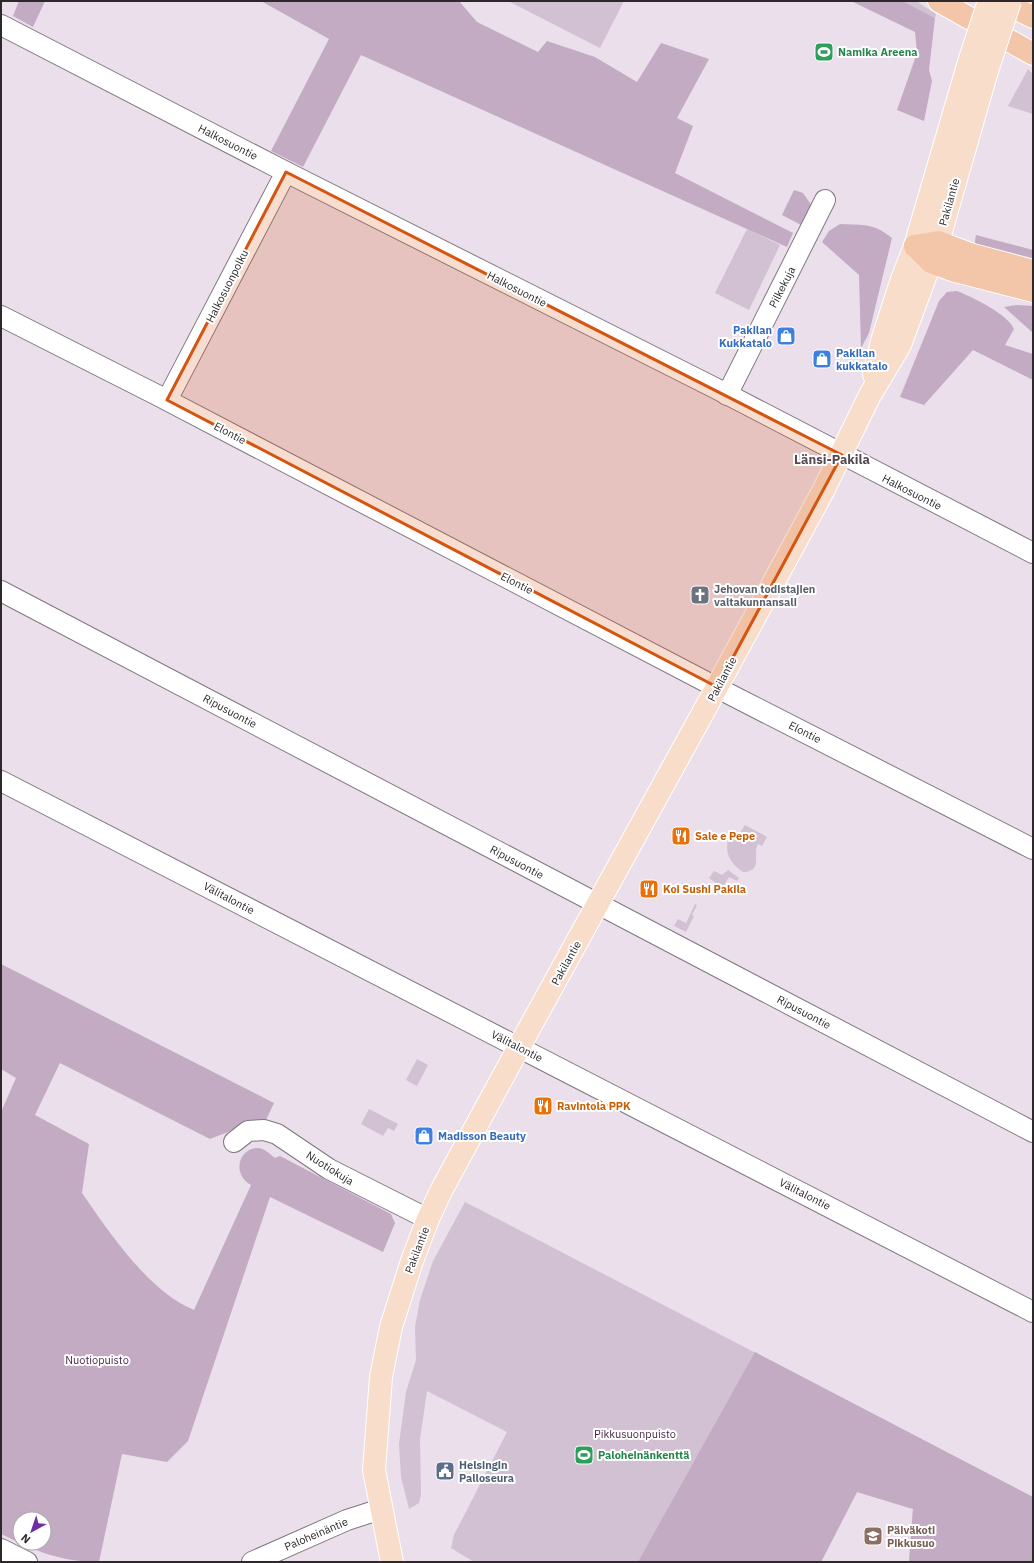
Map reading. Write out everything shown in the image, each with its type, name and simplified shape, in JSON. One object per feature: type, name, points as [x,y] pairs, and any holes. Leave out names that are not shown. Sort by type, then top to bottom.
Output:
[{"type":"highway","points":[[939,1],[1033,54]]},
{"type":"highway","points":[[1001,1],[1033,17]]},
{"type":"highway","points":[[915,246],[935,252],[973,255],[1033,271]]},
{"type":"highway","points":[[935,252],[952,270],[1033,291]]},
{"type":"main road","name":"Pakilantie","points":[[392,1562],[374,1470],[381,1377],[391,1326],[407,1274],[428,1219],[441,1191],[519,1047],[717,687],[842,455],[870,395],[900,345],[935,252],[978,67],[989,1]]},
{"type":"main road","name":"Pakilantie","points":[[870,395],[882,341],[902,279],[978,67],[1010,1]]},
{"type":"street","name":"Halkosuontie","points":[[3,29],[727,395],[1033,553]]},
{"type":"street","name":"Halkosuonpolku","points":[[167,400],[286,172]]},
{"type":"street","name":"Pilkekuja","points":[[727,395],[825,200]]},
{"type":"street","name":"Elontie","points":[[1,316],[167,400],[717,687],[1033,849]]},
{"type":"street","name":"Ripusuontie","points":[[1,591],[1033,1132]]},
{"type":"street","name":"Välitalontie","points":[[1,781],[1033,1312]]},
{"type":"street","name":"Nuotiokuja","points":[[234,1142],[248,1131],[264,1130],[277,1134],[329,1169],[428,1219]]},
{"type":"street","name":"Paloheinäntie","points":[[252,1562],[347,1520],[381,1509]]},
{"type":"street","points":[[1,1550],[27,1562]]},
{"type":"highlighted area","points":[[286,172],[842,455],[717,687],[167,400]]},
{"type":"green space","points":[[19,1],[45,1],[33,27],[13,16]]},
{"type":"green space","points":[[261,1],[459,1],[477,22],[538,52],[547,41],[595,57],[637,82],[661,43],[709,59],[677,118],[693,126],[675,173],[793,233],[787,247],[361,55],[303,167],[271,151],[329,39]]},
{"type":"green space","points":[[508,1],[624,1],[600,48]]},
{"type":"green space","points":[[851,1],[903,1],[935,18],[929,70],[932,81],[924,121],[897,110],[917,53],[915,32]]},
{"type":"green space","points":[[903,1],[916,1],[936,14],[935,18]]},
{"type":"green space","points":[[1028,69],[1033,74],[1033,114],[1008,106]]},
{"type":"green space","points":[[794,190],[803,193],[812,206],[803,226],[782,215]]},
{"type":"green space","points":[[840,224],[874,227],[892,238],[869,333],[861,348],[859,275],[822,242],[829,231]]},
{"type":"green space","points":[[747,229],[780,245],[749,310],[715,293]]},
{"type":"green space","points":[[976,235],[1033,250],[1033,265],[974,247]]},
{"type":"green space","points":[[957,291],[989,307],[1010,323],[1014,329],[1005,345],[1033,354],[1033,380],[973,350],[924,405],[900,397],[939,301],[947,292]]},
{"type":"green space","points":[[1017,305],[1033,306],[1033,333],[1004,307]]},
{"type":"green space","points":[[745,825],[767,837],[762,846],[758,844],[756,848],[756,861],[753,869],[743,872],[734,865],[727,851],[727,846],[730,835],[736,831],[740,833]]},
{"type":"green space","points":[[728,870],[739,878],[737,881],[729,877],[724,885],[717,884],[709,878],[714,871],[722,875]]},
{"type":"green space","points":[[695,904],[697,905],[692,915],[694,916],[686,932],[674,926],[678,919],[686,923]]},
{"type":"green space","name":"Nuotiopuisto","points":[[1,964],[274,1103],[266,1120],[246,1121],[228,1132],[210,1139],[60,1063],[35,1115],[89,1144],[82,1193],[117,1242],[146,1275],[161,1290],[194,1310],[251,1185],[245,1180],[239,1168],[242,1156],[252,1149],[259,1148],[275,1158],[280,1156],[391,1214],[395,1223],[383,1252],[270,1197],[188,1441],[167,1462],[122,1454],[99,1562],[60,1558],[40,1551],[52,1551],[52,1511],[12,1511],[12,1540],[1,1534],[1,1112],[16,1078],[1,1069]]},
{"type":"green space","points":[[417,1059],[428,1065],[417,1086],[406,1080]]},
{"type":"green space","points":[[369,1109],[398,1124],[394,1131],[388,1128],[383,1136],[361,1124]]},
{"type":"green space","name":"Pikkusuonpuisto","points":[[465,1202],[1033,1497],[1033,1562],[909,1562],[913,1509],[857,1492],[821,1562],[474,1562],[451,1548],[454,1535],[507,1432],[427,1391],[420,1439],[421,1494],[419,1503],[409,1509],[401,1477],[399,1444],[406,1392],[416,1360],[415,1327],[420,1300],[433,1261]]},
{"type":"green space","points":[[755,1352],[1033,1497],[1033,1562],[909,1562],[913,1509],[857,1492],[821,1562],[638,1562]]},
{"type":"place","name":"Namika Areena","points":[[824,52]]},
{"type":"place","name":"Pakilan Kukkatalo","points":[[786,336]]},
{"type":"place","name":"Pakilan kukkatalo","points":[[822,359]]},
{"type":"place","name":"Jehovan todistajien valtakunnansali","points":[[700,595]]},
{"type":"place","name":"Sale e Pepe","points":[[681,836]]},
{"type":"place","name":"Koi Sushi Pakila","points":[[649,889]]},
{"type":"place","name":"Ravintola PPK","points":[[543,1106]]},
{"type":"place","name":"Madisson Beauty","points":[[424,1136]]},
{"type":"place","name":"Paloheinänkenttä","points":[[584,1455]]},
{"type":"place","name":"Helsingin Palloseura","points":[[445,1471]]},
{"type":"place","name":"Päiväkoti Pikkusuo","points":[[873,1536]]},
{"type":"district","name":"Länsi-Pakila","points":[[832,459]]}]
